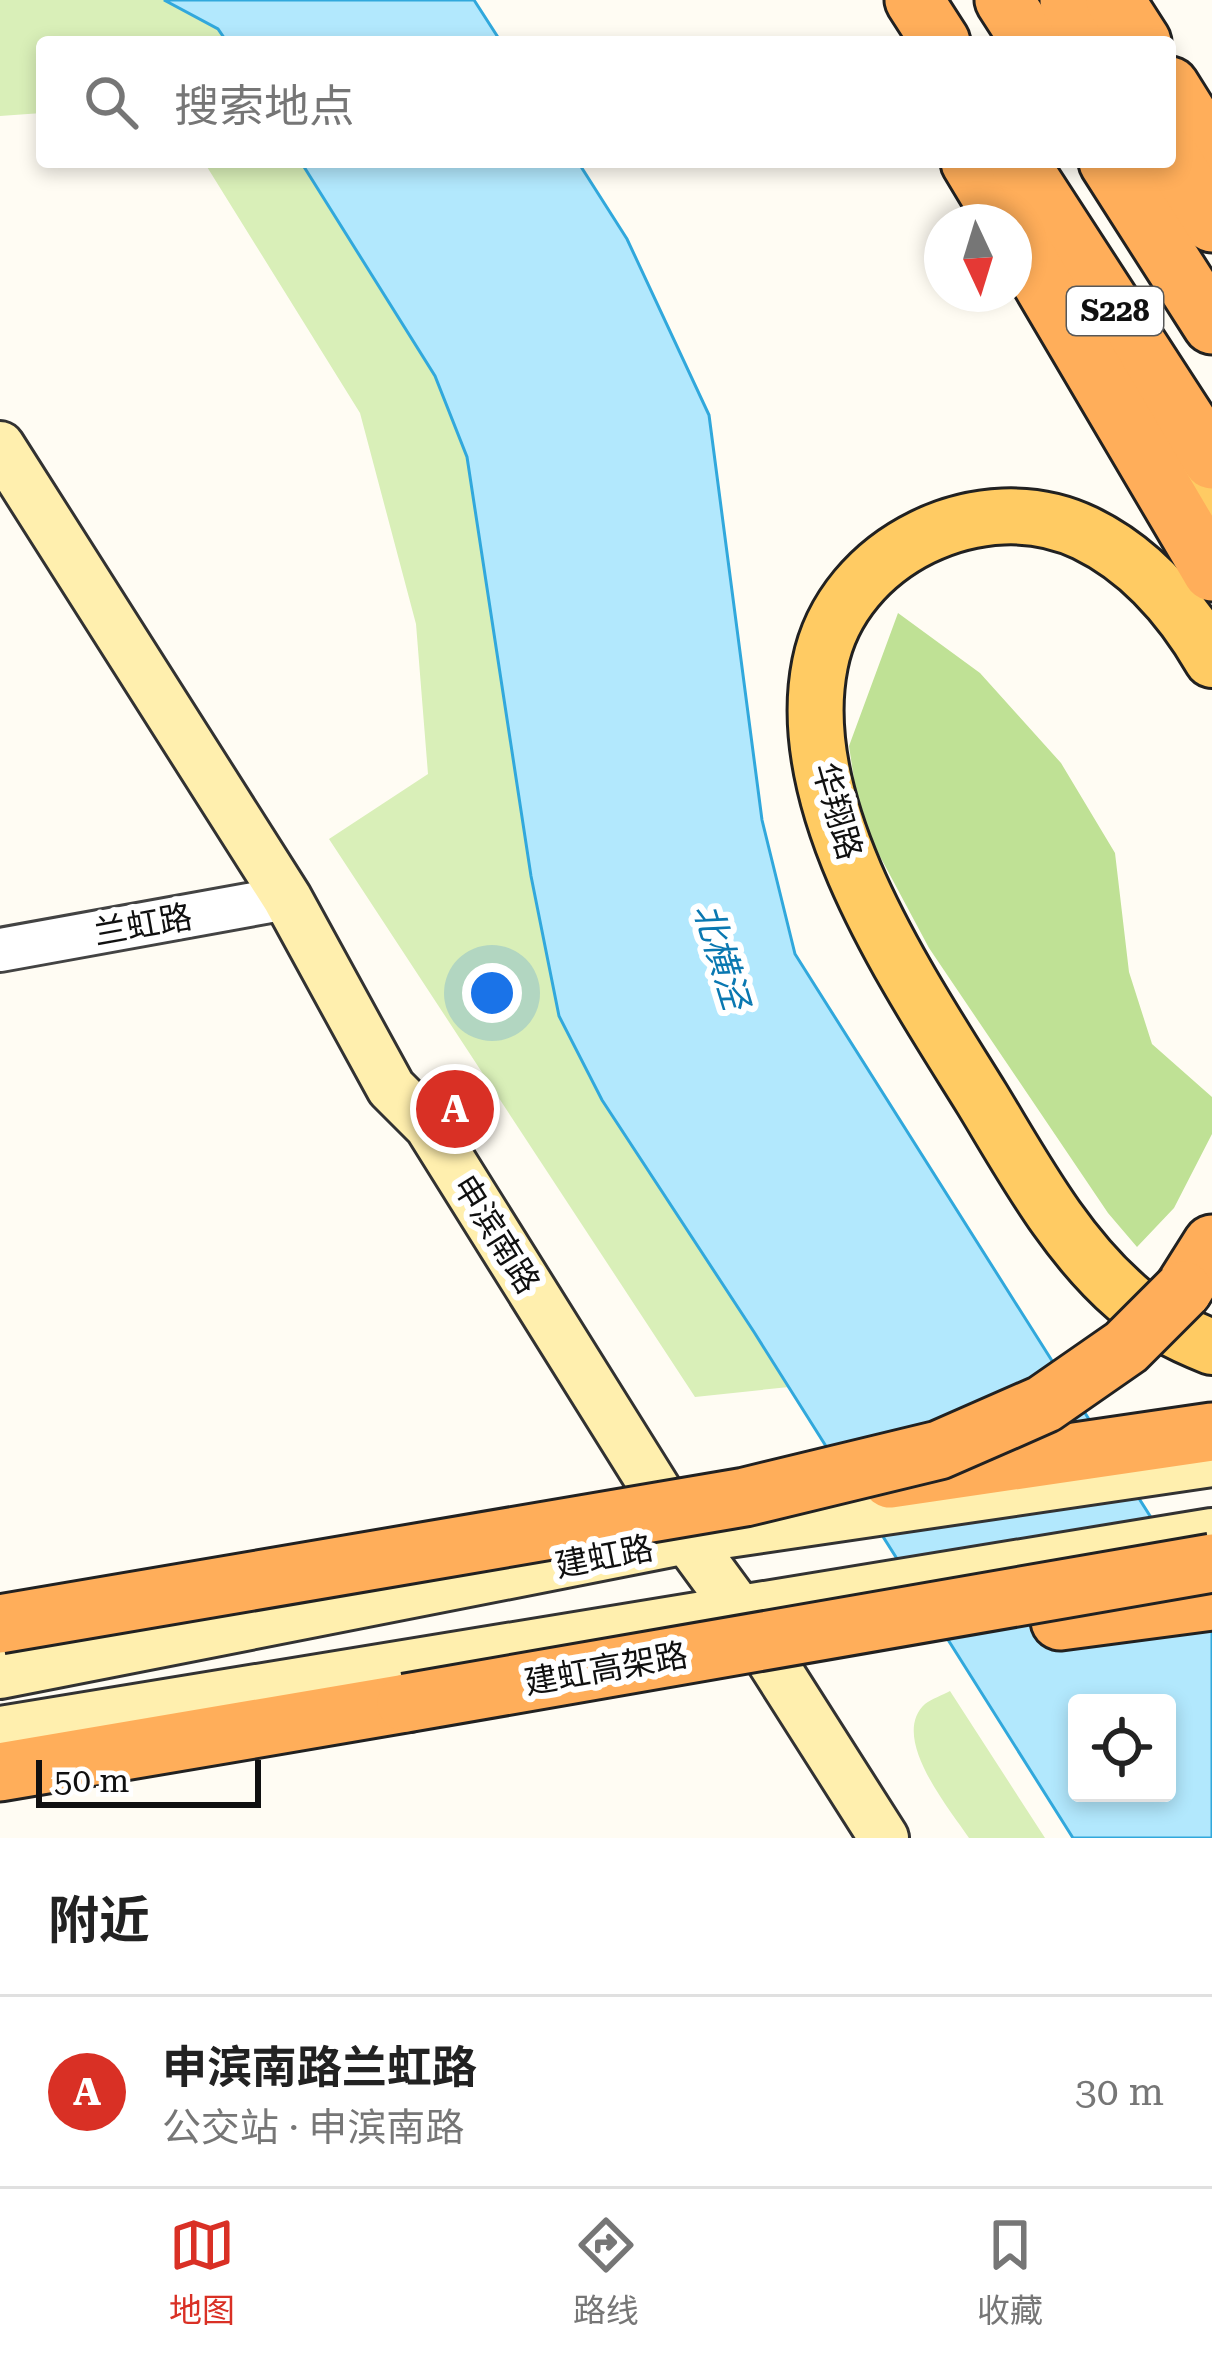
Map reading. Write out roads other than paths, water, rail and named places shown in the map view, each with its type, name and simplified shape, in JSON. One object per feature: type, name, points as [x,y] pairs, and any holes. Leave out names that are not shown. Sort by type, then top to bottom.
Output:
[{"type":"highway","points":[[875,0],[896,36]]},
{"type":"highway","points":[[914,0],[937,36]]},
{"type":"highway","points":[[1008,0],[1031,36]]},
{"type":"highway","points":[[1069,0],[1092,36]]},
{"type":"highway","points":[[1115,0],[1138,36]]},
{"type":"highway","points":[[1176,96],[1212,153]]},
{"type":"highway","points":[[1176,167],[1212,224]]},
{"type":"highway","points":[[974,168],[995,204]]},
{"type":"highway","name":"S228","points":[[1023,168],[1212,460]]},
{"type":"highway","name":"S228","points":[[1112,168],[1212,325]]},
{"type":"highway","points":[[1032,272],[1203,617]]},
{"type":"highway","points":[[745,1498],[939,1450],[1045,1404],[1126,1348],[1202,1265]]},
{"type":"highway","points":[[0,1624],[745,1498],[1212,1432]]},
{"type":"highway","name":"建虹高架路","points":[[0,1772],[1212,1563]]},
{"type":"highway","points":[[406,1703],[860,1655],[1212,1600]]},
{"type":"main road","points":[[901,0],[923,36]]},
{"type":"main road","points":[[1005,168],[1212,501]]},
{"type":"main road","points":[[1123,168],[1212,301]]},
{"type":"main road","name":"申滨南路","points":[[0,446],[286,898],[391,1088],[429,1126],[687,1539],[739,1610],[884,1838]]},
{"type":"main road","name":"华翔路","points":[[1203,617],[1084,532],[1033,519],[974,519],[935,529],[894,553],[860,583],[836,619],[820,661],[816,698],[824,771],[846,851],[896,959],[1065,1230],[1127,1298],[1176,1333],[1212,1347]]},
{"type":"main road","name":"建虹路","points":[[0,1674],[687,1539],[1212,1462]]},
{"type":"main road","points":[[0,1732],[1212,1533]]},
{"type":"street","name":"兰虹路","points":[[0,950],[286,898]]},
{"type":"water","points":[[164,0],[474,0],[497,36],[223,36]]},
{"type":"water","name":"北横泾","points":[[305,168],[582,168],[627,239],[709,415],[762,820],[795,954],[1212,1614],[1212,1838],[1073,1838],[602,1100],[559,1016],[531,876],[467,457],[435,376]]},
{"type":"place","name":"申滨南路兰虹路","points":[[455,1109]]}]
